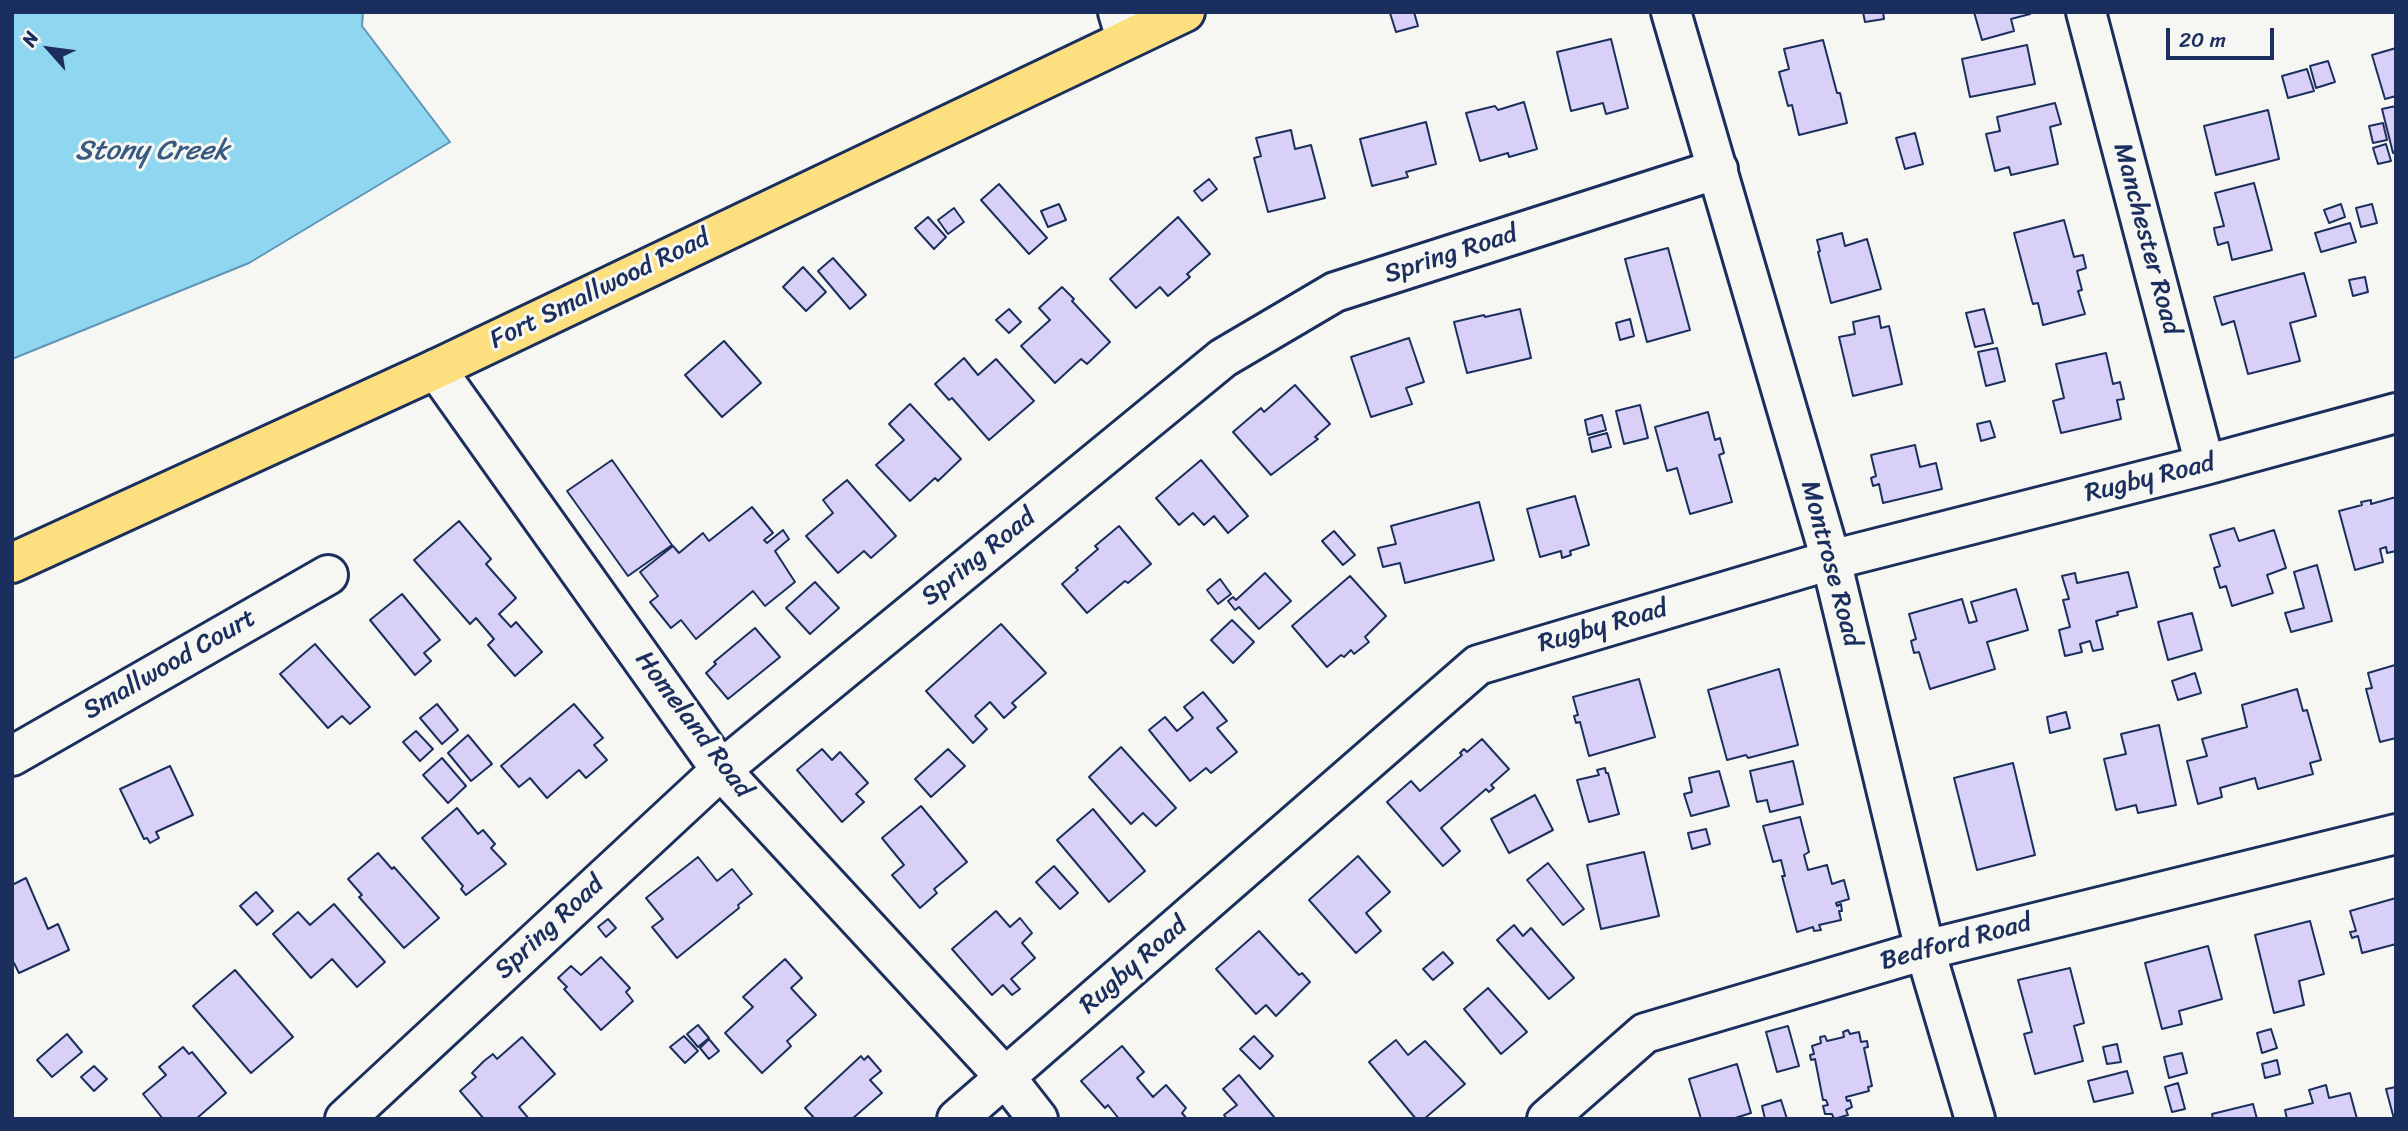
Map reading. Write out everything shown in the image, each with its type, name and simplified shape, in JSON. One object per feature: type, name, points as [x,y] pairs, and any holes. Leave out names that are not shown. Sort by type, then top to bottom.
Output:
[{"type":"main road","name":"Fort Smallwood Road","points":[[12,563],[436,369],[1122,25],[1185,12]]},
{"type":"street","name":"Montrose Road","points":[[1671,12],[1831,560],[1925,950],[1975,1119]]},
{"type":"street","name":"Manchester Road","points":[[2087,12],[2205,466]]},
{"type":"street","name":"Spring Road","points":[[345,1119],[721,770],[1234,352],[1335,292],[1718,169]]},
{"type":"street","name":"Homeland Road","points":[[436,369],[721,770],[1006,1078],[1038,1119]]},
{"type":"street","name":"Rugby Road","points":[[957,1119],[1478,664],[1831,560],[2205,466],[2396,413]]},
{"type":"street","name":"Smallwood Court","points":[[12,756],[328,575]]},
{"type":"street","name":"Bedford Road","points":[[1547,1119],[1645,1033],[1925,950],[2396,834]]},
{"type":"water","name":"Stony Creek","points":[[12,12],[363,12],[362,26],[450,142],[249,263],[12,359]]},
{"type":"building","points":[[1414,12],[1418,26],[1396,32],[1390,13]]},
{"type":"building","points":[[1863,12],[1883,12],[1884,19],[1865,22]]},
{"type":"building","points":[[1974,12],[2030,14],[2011,19],[2014,31],[1982,40]]},
{"type":"building","points":[[1611,39],[1628,108],[1606,114],[1603,103],[1571,111],[1557,52]]},
{"type":"building","points":[[1823,40],[1847,123],[1799,135],[1792,105],[1788,106],[1779,72],[1789,69],[1784,49]]},
{"type":"building","points":[[2027,45],[2035,84],[1970,97],[1962,59]]},
{"type":"building","points":[[2396,48],[2396,96],[2385,99],[2372,55]]},
{"type":"building","points":[[2328,61],[2335,82],[2316,88],[2310,66]]},
{"type":"building","points":[[2307,69],[2314,91],[2288,98],[2282,76]]},
{"type":"building","points":[[1524,102],[1537,149],[1480,161],[1466,113],[1495,106],[1498,110]]},
{"type":"building","points":[[2055,103],[2061,124],[2050,127],[2058,164],[2011,175],[2009,167],[1995,171],[1986,134],[2000,131],[1997,117]]},
{"type":"building","points":[[2396,106],[2396,152],[2393,153],[2382,109]]},
{"type":"building","points":[[2268,110],[2279,159],[2216,175],[2204,126]]},
{"type":"building","points":[[1426,122],[1436,164],[1406,172],[1408,177],[1372,186],[1360,139]]},
{"type":"building","points":[[2383,123],[2387,140],[2373,143],[2369,126]]},
{"type":"building","points":[[1291,130],[1295,149],[1311,145],[1325,198],[1268,212],[1254,158],[1261,156],[1256,138]]},
{"type":"building","points":[[1915,133],[1923,164],[1905,169],[1896,138]]},
{"type":"building","points":[[2386,144],[2391,161],[2378,164],[2373,148]]},
{"type":"building","points":[[1209,179],[1217,189],[1202,201],[1194,191]]},
{"type":"building","points":[[2254,183],[2272,250],[2232,260],[2228,242],[2218,245],[2215,234],[2214,228],[2224,226],[2215,193]]},
{"type":"building","points":[[999,184],[1047,238],[1029,254],[981,200]]},
{"type":"building","points":[[1059,204],[1066,220],[1048,227],[1041,211]]},
{"type":"building","points":[[2341,204],[2345,217],[2329,223],[2324,210]]},
{"type":"building","points":[[2372,204],[2377,223],[2361,227],[2356,208]]},
{"type":"building","points":[[954,208],[964,222],[948,234],[938,220]]},
{"type":"building","points":[[928,217],[946,237],[934,249],[915,228]]},
{"type":"building","points":[[1178,217],[1210,254],[1187,274],[1190,277],[1168,296],[1160,287],[1136,308],[1110,279]]},
{"type":"building","points":[[2064,220],[2074,257],[2083,255],[2086,268],[2077,271],[2082,290],[2078,291],[2085,314],[2043,325],[2038,303],[2033,304],[2032,301],[2014,233]]},
{"type":"building","points":[[2350,223],[2356,242],[2321,252],[2315,233]]},
{"type":"building","points":[[1842,233],[1845,246],[1867,239],[1881,289],[1831,303],[1817,240]]},
{"type":"building","points":[[1668,248],[1690,330],[1647,342],[1625,259]]},
{"type":"building","points":[[833,258],[866,295],[850,309],[818,271]]},
{"type":"building","points":[[803,267],[826,292],[806,311],[783,287]]},
{"type":"building","points":[[2304,273],[2316,316],[2290,323],[2300,361],[2248,374],[2234,321],[2222,325],[2214,297]]},
{"type":"building","points":[[2365,277],[2368,292],[2353,296],[2349,280]]},
{"type":"building","points":[[1062,287],[1110,342],[1087,364],[1081,359],[1055,383],[1021,346],[1050,320],[1039,308]]},
{"type":"building","points":[[1009,309],[1021,322],[1009,333],[996,320]]},
{"type":"building","points":[[1520,309],[1531,358],[1467,373],[1454,322]]},
{"type":"building","points":[[1984,309],[1993,343],[1975,347],[1966,313]]},
{"type":"building","points":[[1879,316],[1881,328],[1889,326],[1902,384],[1853,396],[1839,337],[1855,334],[1853,322]]},
{"type":"building","points":[[1630,319],[1634,336],[1620,340],[1616,323]]},
{"type":"building","points":[[1409,338],[1424,382],[1406,388],[1412,404],[1371,417],[1351,357]]},
{"type":"building","points":[[724,341],[761,383],[722,417],[685,375]]},
{"type":"building","points":[[1997,348],[2005,381],[1986,386],[1978,352]]},
{"type":"building","points":[[2106,353],[2113,384],[2120,382],[2124,399],[2117,400],[2121,419],[2061,433],[2053,401],[2064,398],[2056,364]]},
{"type":"building","points":[[964,358],[978,375],[996,359],[1034,401],[989,440],[952,398],[949,400],[935,384]]},
{"type":"building","points":[[1295,385],[1330,424],[1315,437],[1318,439],[1271,475],[1233,432],[1261,408],[1264,412]]},
{"type":"building","points":[[910,404],[961,459],[938,481],[935,478],[910,501],[876,465],[904,440],[889,424]]},
{"type":"building","points":[[1640,405],[1648,438],[1624,444],[1616,411]]},
{"type":"building","points":[[1708,412],[1715,440],[1720,438],[1724,453],[1719,455],[1732,502],[1690,514],[1677,468],[1667,471],[1655,427]]},
{"type":"building","points":[[1602,415],[1606,430],[1588,435],[1585,420]]},
{"type":"building","points":[[1990,421],[1995,437],[1981,441],[1977,424]]},
{"type":"building","points":[[1607,433],[1611,447],[1592,452],[1589,438]]},
{"type":"building","points":[[1915,445],[1920,467],[1936,463],[1942,489],[1883,503],[1879,484],[1873,486],[1871,478],[1876,476],[1871,455]]},
{"type":"building","points":[[612,460],[672,545],[628,576],[567,491]]},
{"type":"building","points":[[1201,460],[1248,516],[1228,533],[1214,516],[1204,525],[1193,513],[1179,525],[1156,498]]},
{"type":"building","points":[[847,480],[896,536],[871,558],[864,551],[838,573],[806,536],[833,513],[823,500]]},
{"type":"building","points":[[1575,496],[1589,545],[1570,551],[1571,555],[1562,558],[1561,551],[1540,557],[1527,509]]},
{"type":"building","points":[[2396,497],[2396,551],[2387,553],[2386,547],[2380,549],[2383,562],[2355,570],[2339,511],[2362,505],[2361,502],[2371,500],[2371,504]]},
{"type":"building","points":[[1479,502],[1494,560],[1405,583],[1400,563],[1383,567],[1378,548],[1396,544],[1391,526]]},
{"type":"building","points":[[752,507],[773,533],[764,540],[767,543],[783,530],[789,539],[775,551],[795,582],[765,606],[753,591],[696,639],[681,620],[671,628],[650,602],[658,596],[640,572],[673,546],[679,553],[703,533],[709,541]]},
{"type":"building","points":[[459,521],[491,559],[486,564],[516,598],[499,614],[511,627],[516,622],[542,652],[515,676],[488,645],[494,639],[476,618],[470,624],[414,560]]},
{"type":"building","points":[[1119,526],[1151,564],[1128,583],[1125,581],[1087,613],[1062,584],[1098,549],[1095,546]]},
{"type":"building","points":[[2234,528],[2239,541],[2274,530],[2286,568],[2267,575],[2273,593],[2232,606],[2226,586],[2220,588],[2214,568],[2220,566],[2210,535]]},
{"type":"building","points":[[1334,531],[1355,555],[1343,565],[1322,541]]},
{"type":"building","points":[[2317,565],[2332,621],[2291,632],[2285,613],[2304,608],[2294,572]]},
{"type":"building","points":[[2128,572],[2137,607],[2096,621],[2103,649],[2093,651],[2090,641],[2080,644],[2082,652],[2065,656],[2059,630],[2070,627],[2063,600],[2069,599],[2062,576],[2075,573],[2077,583]]},
{"type":"building","points":[[1265,573],[1291,601],[1259,629],[1239,607],[1235,610],[1228,601],[1233,597],[1236,600]]},
{"type":"building","points":[[1350,576],[1386,616],[1365,637],[1369,642],[1354,654],[1351,650],[1344,657],[1341,655],[1327,667],[1292,626]]},
{"type":"building","points":[[1220,579],[1231,594],[1218,604],[1207,590]]},
{"type":"building","points":[[815,582],[839,608],[810,634],[786,608]]},
{"type":"building","points":[[2016,589],[2028,630],[1987,642],[1995,669],[1930,689],[1919,652],[1914,653],[1911,641],[1916,639],[1909,614],[1962,599],[1969,623],[1977,621],[1971,602]]},
{"type":"building","points":[[402,594],[440,640],[424,653],[431,661],[415,675],[370,620]]},
{"type":"building","points":[[2192,613],[2202,650],[2168,660],[2158,622]]},
{"type":"building","points":[[1232,620],[1254,642],[1233,663],[1211,640]]},
{"type":"building","points":[[1001,624],[1046,673],[1012,703],[1016,707],[1004,718],[990,702],[975,716],[987,729],[973,743],[926,691]]},
{"type":"building","points":[[755,628],[780,657],[728,699],[706,673],[716,664],[714,662]]},
{"type":"building","points":[[315,644],[370,707],[350,724],[342,716],[328,728],[280,674]]},
{"type":"building","points":[[2395,665],[2396,738],[2380,742],[2366,689],[2372,688],[2368,673]]},
{"type":"building","points":[[1779,669],[1798,745],[1748,758],[1746,755],[1727,760],[1708,690]]},
{"type":"building","points":[[2195,673],[2201,693],[2178,700],[2172,681]]},
{"type":"building","points":[[1639,679],[1655,737],[1589,756],[1580,722],[1576,723],[1574,716],[1578,715],[1573,697]]},
{"type":"building","points":[[2297,689],[2303,711],[2307,710],[2321,760],[2310,763],[2313,774],[2258,789],[2255,778],[2220,788],[2222,797],[2198,804],[2187,761],[2207,756],[2202,739],[2247,727],[2242,705]]},
{"type":"building","points":[[1203,692],[1227,721],[1217,728],[1237,752],[1211,773],[1206,768],[1190,781],[1149,730],[1165,717],[1177,731],[1193,718],[1184,707]]},
{"type":"building","points":[[437,704],[458,730],[442,744],[420,718]]},
{"type":"building","points":[[574,704],[603,738],[594,745],[607,760],[586,778],[579,770],[547,798],[530,778],[519,787],[501,766]]},
{"type":"building","points":[[2066,712],[2070,728],[2050,733],[2047,717]]},
{"type":"building","points":[[2159,725],[2176,805],[2138,813],[2136,805],[2116,810],[2104,759],[2126,754],[2121,734]]},
{"type":"building","points":[[416,731],[433,749],[420,761],[403,742]]},
{"type":"building","points":[[468,735],[492,764],[471,781],[448,753]]},
{"type":"building","points":[[1482,739],[1509,769],[1491,785],[1494,788],[1489,792],[1486,789],[1441,828],[1460,851],[1443,866],[1387,802],[1411,781],[1420,791],[1462,755],[1460,753],[1464,749],[1467,752]]},
{"type":"building","points":[[1121,747],[1176,808],[1156,826],[1143,813],[1131,824],[1089,777]]},
{"type":"building","points":[[822,749],[832,760],[840,752],[868,783],[856,794],[864,802],[842,822],[797,770]]},
{"type":"building","points":[[948,749],[965,766],[931,797],[915,779]]},
{"type":"building","points":[[442,758],[466,786],[448,803],[423,775]]},
{"type":"building","points":[[1793,761],[1803,804],[1770,812],[1767,800],[1757,802],[1750,771]]},
{"type":"building","points":[[2013,763],[2035,855],[1977,870],[1954,778]]},
{"type":"building","points":[[170,766],[193,815],[156,832],[159,838],[150,843],[147,838],[144,839],[120,789]]},
{"type":"building","points":[[1605,768],[1619,814],[1589,822],[1577,780],[1599,775],[1597,770]]},
{"type":"building","points":[[1719,771],[1729,806],[1691,816],[1684,794],[1692,792],[1689,778]]},
{"type":"building","points":[[1535,795],[1553,830],[1509,853],[1491,819]]},
{"type":"building","points":[[921,806],[967,862],[934,889],[937,893],[920,908],[892,875],[904,865],[882,838]]},
{"type":"building","points":[[457,808],[478,834],[483,830],[495,844],[491,848],[506,864],[466,895],[461,889],[463,886],[422,838]]},
{"type":"building","points":[[1093,809],[1145,871],[1109,902],[1057,840]]},
{"type":"building","points":[[1800,817],[1809,852],[1804,855],[1808,870],[1827,865],[1832,884],[1844,880],[1849,899],[1836,903],[1837,906],[1841,904],[1841,920],[1819,925],[1821,930],[1814,931],[1813,927],[1797,932],[1782,876],[1785,876],[1781,860],[1773,862],[1763,826]]},
{"type":"building","points":[[1706,829],[1710,844],[1692,849],[1688,833]]},
{"type":"building","points":[[1644,852],[1659,916],[1601,929],[1587,865]]},
{"type":"building","points":[[378,853],[439,918],[404,948],[359,897],[362,895],[348,879]]},
{"type":"building","points":[[1358,856],[1390,892],[1366,913],[1381,931],[1356,953],[1309,900]]},
{"type":"building","points":[[698,857],[717,881],[732,869],[752,894],[738,905],[739,908],[677,958],[652,927],[663,919],[646,898]]},
{"type":"building","points":[[1548,863],[1584,909],[1563,925],[1527,880]]},
{"type":"building","points":[[1054,866],[1078,893],[1060,909],[1036,882]]},
{"type":"building","points":[[26,878],[48,929],[58,924],[69,950],[19,973],[14,963],[12,964],[12,885]]},
{"type":"building","points":[[256,892],[273,911],[257,925],[240,906]]},
{"type":"building","points":[[2396,898],[2396,944],[2362,953],[2358,936],[2352,938],[2350,932],[2356,931],[2350,911]]},
{"type":"building","points":[[334,904],[385,962],[357,987],[332,959],[311,978],[273,934],[298,912],[310,925]]},
{"type":"building","points":[[996,911],[1010,927],[1020,918],[1032,933],[1022,943],[1035,958],[1011,979],[1020,989],[1012,995],[1003,985],[992,995],[952,949]]},
{"type":"building","points":[[608,919],[616,928],[606,937],[598,927]]},
{"type":"building","points":[[2310,921],[2324,974],[2299,981],[2304,1005],[2274,1013],[2255,935]]},
{"type":"building","points":[[1514,925],[1523,936],[1531,928],[1574,978],[1549,999],[1497,940]]},
{"type":"building","points":[[1259,931],[1299,975],[1302,973],[1310,982],[1276,1016],[1266,1005],[1256,1014],[1216,969]]},
{"type":"building","points":[[2208,946],[2222,999],[2179,1011],[2182,1024],[2162,1029],[2145,963]]},
{"type":"building","points":[[1443,952],[1453,963],[1433,980],[1423,969]]},
{"type":"building","points":[[601,957],[630,988],[626,992],[633,1001],[601,1030],[564,989],[567,987],[558,978],[571,966],[581,975]]},
{"type":"building","points":[[785,959],[802,978],[791,988],[816,1015],[787,1041],[791,1046],[762,1073],[725,1033],[753,1007],[743,997]]},
{"type":"building","points":[[2070,968],[2084,1023],[2074,1026],[2083,1061],[2035,1074],[2024,1034],[2032,1032],[2018,980]]},
{"type":"building","points":[[235,970],[293,1037],[251,1073],[193,1006]]},
{"type":"building","points":[[1488,988],[1527,1032],[1501,1054],[1464,1009]]},
{"type":"building","points":[[698,1025],[709,1038],[698,1047],[687,1034]]},
{"type":"building","points":[[1788,1026],[1799,1066],[1777,1072],[1766,1032]]},
{"type":"building","points":[[2271,1029],[2277,1048],[2262,1053],[2257,1033]]},
{"type":"building","points":[[1848,1030],[1850,1034],[1859,1032],[1861,1042],[1867,1041],[1868,1047],[1864,1048],[1872,1086],[1868,1087],[1869,1091],[1846,1097],[1852,1107],[1846,1110],[1848,1115],[1834,1119],[1832,1114],[1825,1114],[1823,1106],[1828,1105],[1826,1100],[1823,1100],[1815,1059],[1811,1060],[1810,1055],[1814,1054],[1812,1046],[1821,1043],[1820,1037],[1825,1036],[1827,1041],[1844,1037],[1843,1032]]},
{"type":"building","points":[[67,1034],[82,1052],[52,1077],[37,1060]]},
{"type":"building","points":[[684,1036],[698,1051],[685,1063],[670,1047]]},
{"type":"building","points":[[1254,1036],[1273,1056],[1260,1069],[1240,1049]]},
{"type":"building","points":[[522,1037],[555,1074],[519,1107],[529,1119],[484,1119],[460,1091],[476,1077],[472,1073],[484,1061],[493,1054],[497,1059]]},
{"type":"building","points":[[709,1039],[719,1051],[709,1059],[700,1048]]},
{"type":"building","points":[[1396,1040],[1408,1055],[1425,1041],[1465,1084],[1424,1119],[1416,1119],[1369,1062]]},
{"type":"building","points":[[2117,1044],[2121,1062],[2107,1064],[2103,1047]]},
{"type":"building","points":[[1122,1046],[1144,1072],[1137,1078],[1153,1097],[1166,1085],[1186,1108],[1182,1113],[1187,1119],[1119,1119],[1108,1105],[1105,1108],[1081,1081]]},
{"type":"building","points":[[183,1047],[189,1054],[192,1052],[226,1093],[196,1119],[163,1119],[143,1094],[166,1075],[159,1067]]},
{"type":"building","points":[[2182,1053],[2187,1073],[2169,1078],[2164,1057]]},
{"type":"building","points":[[861,1056],[864,1060],[868,1056],[881,1071],[870,1080],[882,1093],[852,1119],[815,1119],[805,1108]]},
{"type":"building","points":[[2277,1060],[2280,1074],[2265,1078],[2262,1064]]},
{"type":"building","points":[[1737,1064],[1751,1113],[1732,1119],[1701,1119],[1689,1079]]},
{"type":"building","points":[[94,1066],[107,1079],[94,1091],[81,1077]]},
{"type":"building","points":[[2127,1071],[2133,1093],[2094,1102],[2088,1081]]},
{"type":"building","points":[[1239,1075],[1274,1117],[1272,1119],[1227,1119],[1224,1115],[1237,1105],[1223,1089]]},
{"type":"building","points":[[2178,1083],[2185,1109],[2172,1112],[2165,1087]]},
{"type":"building","points":[[2326,1085],[2329,1098],[2350,1093],[2357,1119],[2287,1119],[2285,1110],[2313,1103],[2309,1090]]},
{"type":"building","points":[[2396,1087],[2396,1119],[2394,1119],[2386,1089]]},
{"type":"building","points":[[1781,1100],[1787,1119],[1765,1119],[1762,1106]]},
{"type":"building","points":[[2253,1104],[2257,1119],[2213,1119],[2212,1114]]}]
